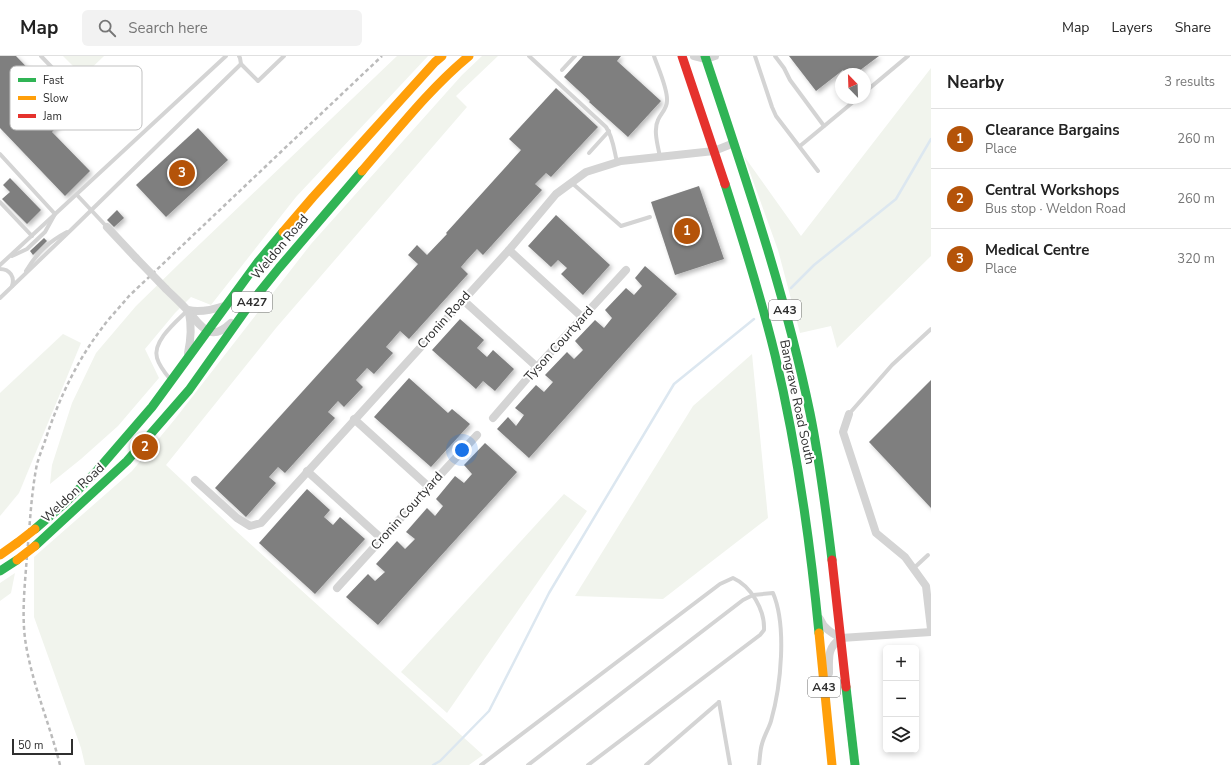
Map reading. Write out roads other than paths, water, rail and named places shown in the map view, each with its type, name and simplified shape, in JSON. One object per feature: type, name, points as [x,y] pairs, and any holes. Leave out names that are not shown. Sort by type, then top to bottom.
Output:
[{"type":"highway","name":"Weldon Road","points":[[0,555],[35,529],[65,503],[95,473],[152,407],[258,262],[313,197],[442,56]]},
{"type":"highway","name":"Weldon Road","points":[[0,571],[35,546],[127,461],[188,390],[250,304],[279,268],[416,108],[457,66],[469,56]]},
{"type":"highway","name":"Bangrave Road South","points":[[682,56],[745,244],[766,320],[784,398],[799,474],[810,552],[832,765]]},
{"type":"highway","name":"Bangrave Road South","points":[[709,57],[734,143],[766,241],[787,317],[806,396],[820,471],[834,571],[855,765]]},
{"type":"street","points":[[694,56],[709,57]]},
{"type":"street","name":"Cronin Road","points":[[195,480],[237,518],[250,526],[260,523],[508,250],[556,194],[586,172],[617,162],[714,150],[734,143]]},
{"type":"street","points":[[107,227],[207,331],[216,332],[224,330],[250,304]]},
{"type":"street","points":[[508,250],[582,317]]},
{"type":"street","name":"Tyson Courtyard","points":[[493,418],[537,367],[626,270]]},
{"type":"street","points":[[463,300],[537,367]]},
{"type":"street","points":[[188,310],[196,312],[213,310],[225,306]]},
{"type":"street","points":[[187,358],[191,338],[191,326],[188,310]]},
{"type":"street","points":[[827,714],[830,655],[833,644],[841,638],[931,630],[926,586],[905,557],[876,533],[843,432],[849,414]]},
{"type":"street","points":[[354,418],[429,487]]},
{"type":"street","name":"Cronin Courtyard","points":[[338,588],[477,435]]},
{"type":"street","points":[[307,471],[382,539]]},
{"type":"street","points":[[816,609],[822,624],[830,632],[841,638]]},
{"type":"lane","points":[[41,56],[51,66]]},
{"type":"lane","points":[[0,266],[226,56]]},
{"type":"lane","points":[[239,56],[241,64],[258,81],[284,56]]},
{"type":"lane","points":[[529,56],[609,131],[617,162]]},
{"type":"lane","points":[[562,70],[575,56]]},
{"type":"lane","points":[[654,56],[666,92],[667,101],[664,112],[658,120],[656,129],[660,157]]},
{"type":"lane","points":[[755,56],[776,116],[818,171]]},
{"type":"lane","points":[[775,56],[784,68],[790,80],[824,126]]},
{"type":"lane","points":[[871,87],[908,56]]},
{"type":"lane","points":[[0,298],[23,276],[34,257],[54,239],[72,229],[241,64]]},
{"type":"lane","points":[[800,146],[851,104]]},
{"type":"lane","points":[[589,153],[609,131]]},
{"type":"lane","points":[[0,154],[55,214]]},
{"type":"lane","points":[[572,182],[621,226],[650,217]]},
{"type":"lane","points":[[77,195],[107,227]]},
{"type":"lane","points":[[0,202],[32,236]]},
{"type":"lane","points":[[8,258],[27,249],[45,232],[55,214]]},
{"type":"lane","points":[[0,269],[7,270],[12,276],[13,284],[9,290],[0,292]]},
{"type":"lane","points":[[171,381],[164,372],[157,358],[157,345],[188,310]]},
{"type":"lane","points":[[849,414],[892,365],[931,329]]},
{"type":"lane","points":[[913,569],[928,556]]},
{"type":"lane","points":[[481,765],[720,584],[733,578],[739,580],[753,595],[764,622],[764,630],[760,635],[588,765]]},
{"type":"lane","points":[[528,765],[743,600],[753,595],[773,593],[781,630],[781,670],[771,721],[762,744],[759,765]]},
{"type":"lane","points":[[646,765],[719,702],[730,765]]},
{"type":"waterway","points":[[791,288],[814,265],[896,199],[931,139]]},
{"type":"waterway","points":[[433,765],[440,761],[489,711],[549,593],[674,384],[754,319]]},
{"type":"railway","points":[[60,765],[29,660],[25,634],[24,589],[32,498],[37,464],[62,397],[84,354],[108,320],[129,296],[382,56]]},
{"type":"place","name":"Medical Centre","points":[[182,173]]},
{"type":"place","name":"Clearance Bargains","points":[[687,231]]},
{"type":"place","name":"Central Workshops","points":[[145,447]]}]
